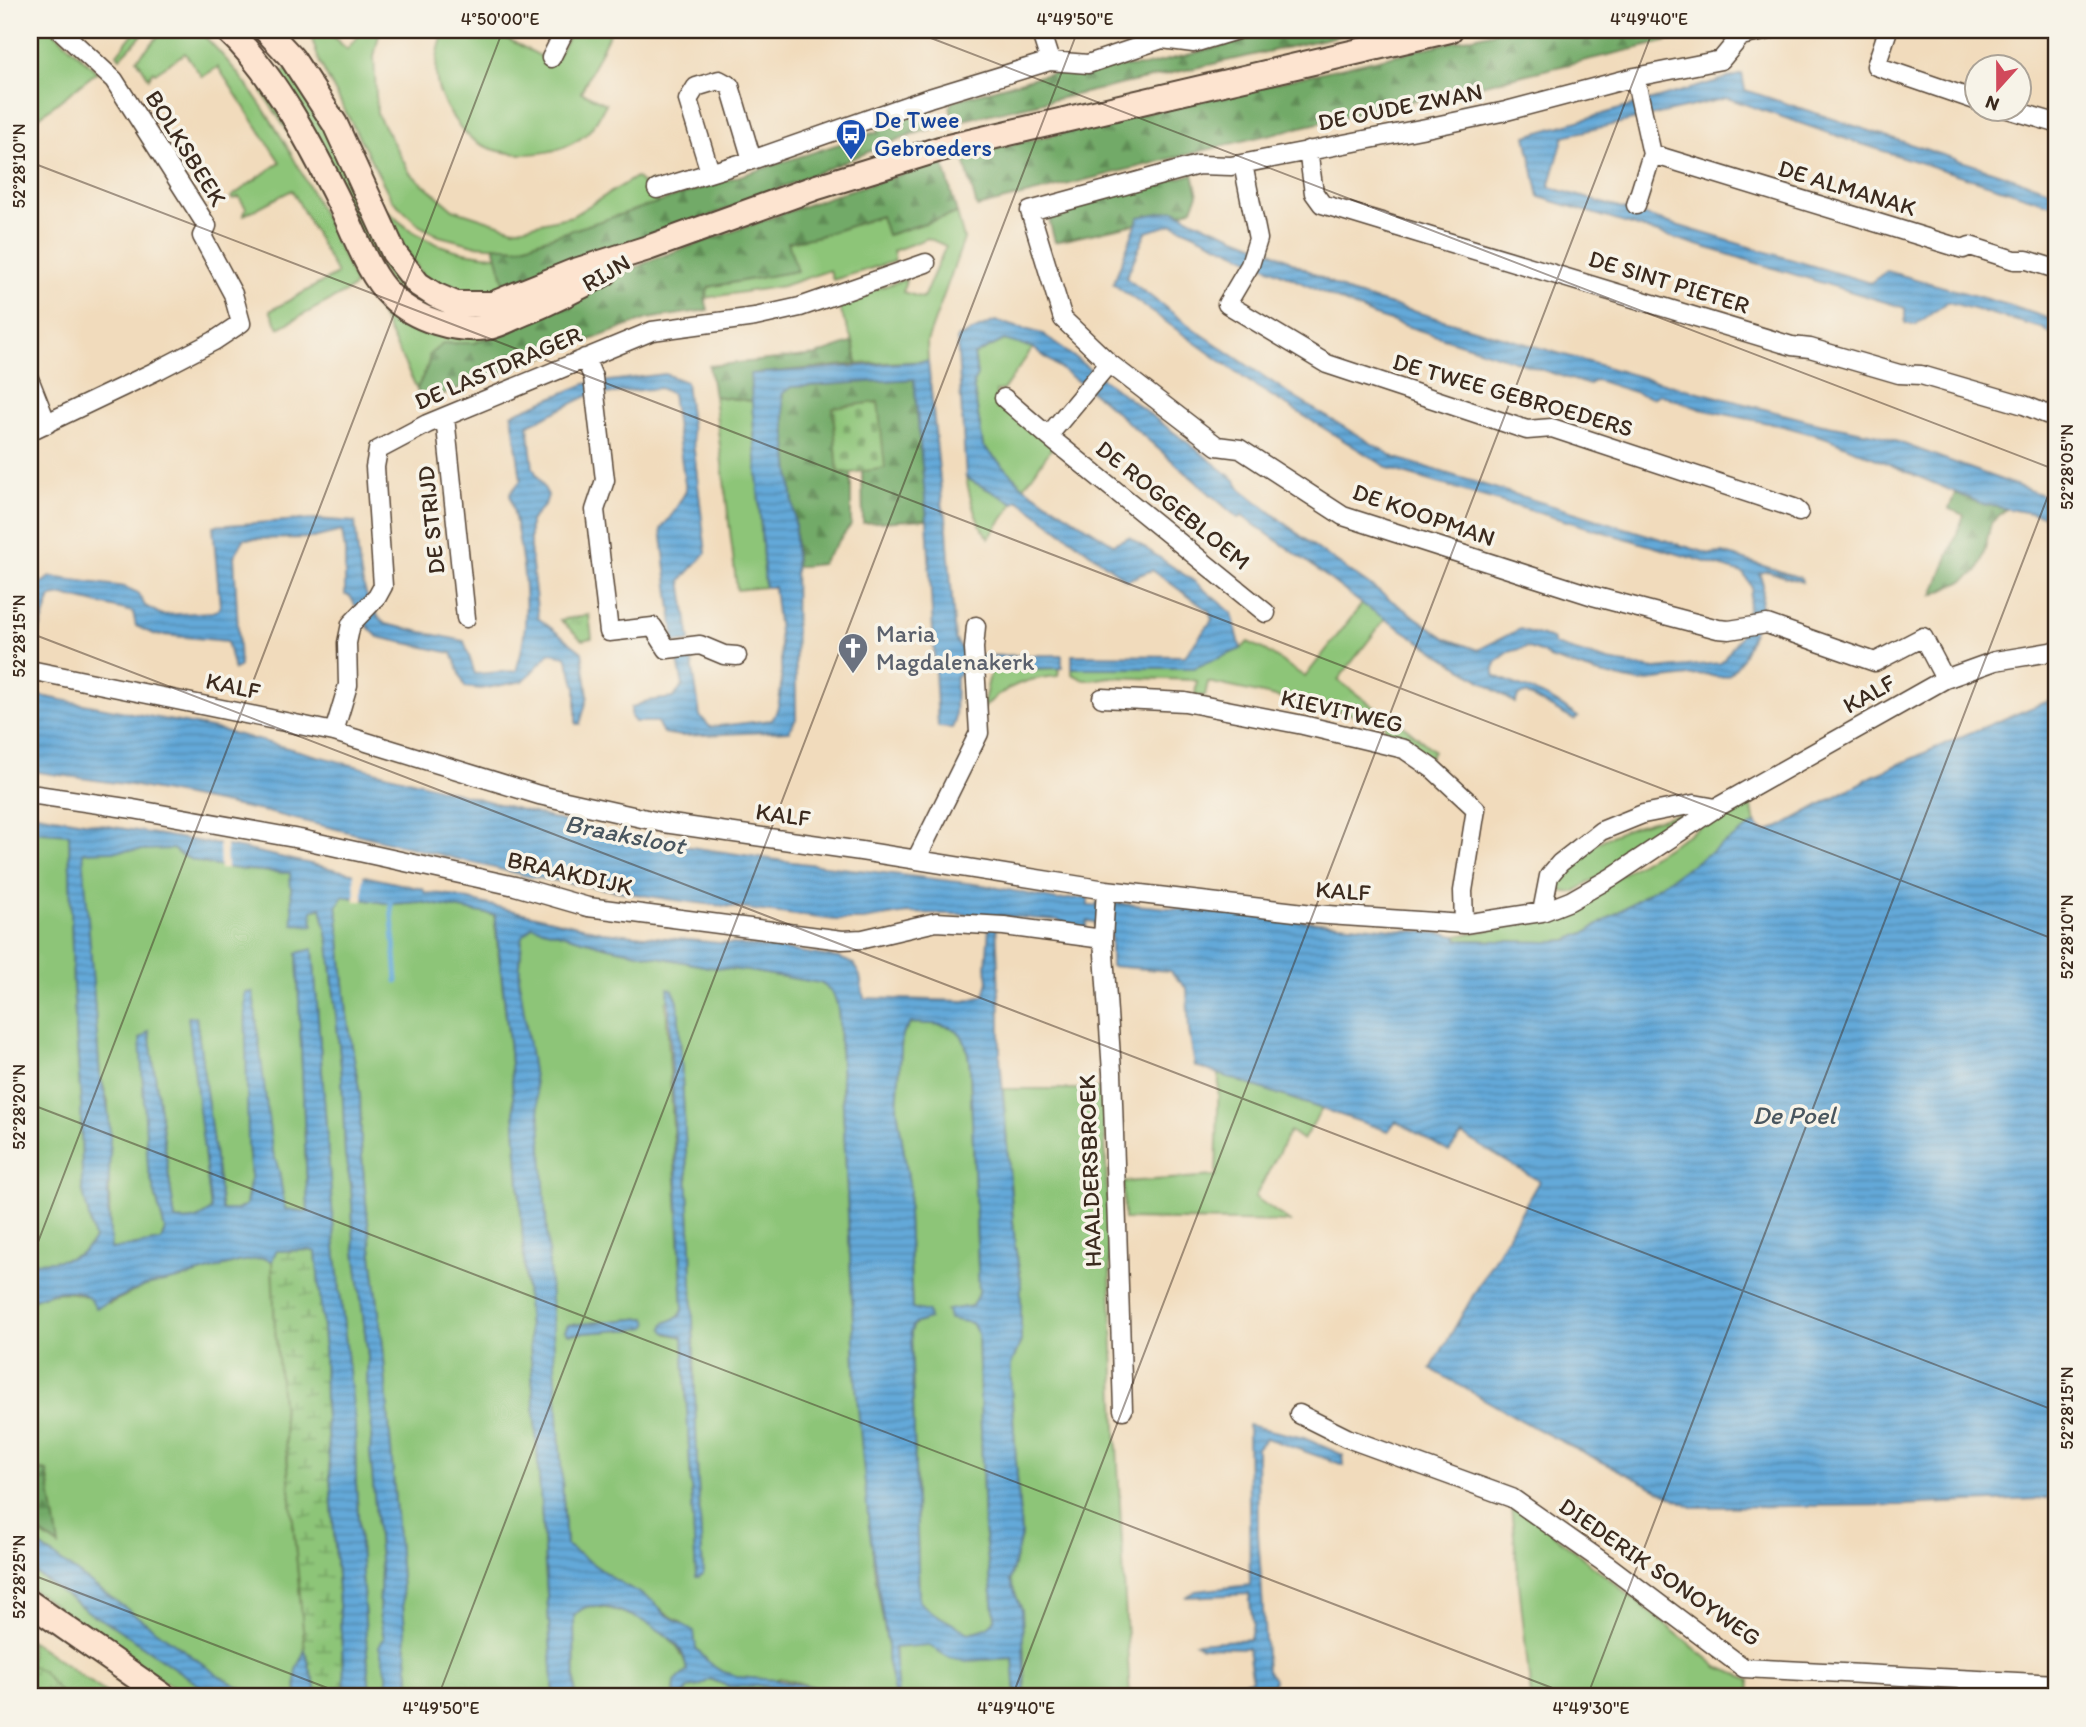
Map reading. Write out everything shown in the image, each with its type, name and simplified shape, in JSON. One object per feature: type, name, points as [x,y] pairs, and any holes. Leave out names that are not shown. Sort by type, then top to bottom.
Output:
[{"type":"main road","name":"RIJN","points":[[266,30],[292,58],[335,124],[394,253],[418,284],[435,295],[456,304],[493,304],[575,271],[648,248]]},
{"type":"main road","points":[[648,248],[817,187],[940,149],[1450,30]]},
{"type":"main road","name":"RIJN","points":[[238,33],[313,149],[371,268],[389,295],[419,315],[460,328],[491,327],[563,297],[648,248]]},
{"type":"main road","points":[[30,1602],[165,1697]]},
{"type":"street","name":"BOLKSBEEK","points":[[30,431],[214,341],[241,323],[233,294],[202,236],[207,226],[203,219],[114,79],[60,30]]},
{"type":"street","points":[[551,58],[565,30]]},
{"type":"street","points":[[1040,30],[1050,61]]},
{"type":"street","points":[[657,190],[929,98],[1050,61],[1088,64],[1162,39],[1194,43],[1237,30]]},
{"type":"street","name":"DE OUDE ZWAN","points":[[1030,211],[1198,165],[1243,164],[1506,111],[1635,77],[1721,60],[1741,36],[1769,30]]},
{"type":"street","points":[[1888,30],[1876,66],[1964,96]]},
{"type":"street","points":[[1635,77],[1653,154],[1636,205]]},
{"type":"street","points":[[710,172],[688,100],[696,87],[719,80],[730,86],[752,160]]},
{"type":"street","points":[[2034,117],[2056,123]]},
{"type":"street","name":"DE SINT PIETER","points":[[1308,150],[1314,193],[1322,204],[1792,346],[1810,348],[1899,374],[1921,375],[2024,405],[2056,418]]},
{"type":"street","name":"DE ALMANAK","points":[[1653,154],[1963,249],[1970,246],[2014,260],[2027,260],[2056,269]]},
{"type":"street","name":"DE TWEE GEBROEDERS","points":[[1243,164],[1258,239],[1250,265],[1227,303],[1326,364],[1527,430],[1552,428],[1758,495],[1799,512]]},
{"type":"street","name":"DE KOOPMAN","points":[[1030,211],[1063,319],[1105,368],[1217,446],[1240,449],[1343,516],[1593,596],[1718,629],[1768,624],[1875,662],[1923,637],[1945,679]]},
{"type":"street","name":"DE LASTDRAGER","points":[[334,732],[348,685],[347,643],[353,622],[377,597],[383,586],[374,467],[379,450],[427,424],[652,331],[755,317],[800,307],[926,263]]},
{"type":"street","points":[[585,358],[593,377],[605,480],[595,510],[609,632],[653,627],[667,649],[700,645],[724,655],[737,656]]},
{"type":"street","points":[[1048,436],[1105,368]]},
{"type":"street","points":[[30,381],[47,424]]},
{"type":"street","name":"DE ROGGEBLOEM","points":[[1004,398],[1266,613]]},
{"type":"street","name":"DE STRIJD","points":[[445,418],[466,618]]},
{"type":"street","points":[[916,860],[979,733],[974,648],[976,626]]},
{"type":"street","name":"KALF","points":[[30,670],[334,732],[539,795],[664,823],[916,860],[1106,894],[1464,925],[1542,912],[1570,901],[1612,877],[1716,808],[1945,679],[1995,661],[2056,651]]},
{"type":"street","name":"KIEVITWEG","points":[[1102,698],[1185,702],[1303,725],[1404,749],[1433,769],[1476,809],[1463,891],[1464,925]]},
{"type":"street","name":"BRAAKDIJK","points":[[30,794],[133,809],[300,839],[514,886],[589,907],[842,940],[863,939],[936,922],[1103,935]]},
{"type":"street","points":[[1542,912],[1549,876],[1560,863],[1601,831],[1643,814],[1694,804],[1716,808]]},
{"type":"street","name":"HAALDERSBROEK","points":[[1106,894],[1103,935],[1112,1072],[1123,1409]]},
{"type":"street","name":"DIEDERIK SONOYWEG","points":[[1299,1414],[1347,1438],[1512,1498],[1606,1564],[1744,1668],[2056,1684]]},
{"type":"green space","points":[[30,30],[52,30],[97,72],[30,124]]},
{"type":"green space","points":[[136,30],[147,30],[120,58],[117,54]]},
{"type":"green space","points":[[164,30],[198,30],[247,86],[269,117],[306,181],[355,282],[353,288],[279,328],[270,311],[337,274],[292,190],[244,215],[246,208],[239,197],[232,199],[231,197],[280,162],[218,67],[202,77],[185,53],[155,73],[153,71],[149,78],[137,59]]},
{"type":"green space","points":[[309,30],[325,30],[347,49],[363,30],[380,30],[374,57],[377,114],[410,173],[453,209],[514,229],[572,216],[636,177],[644,185],[651,182],[658,203],[517,248],[474,245],[439,236],[420,226],[392,200],[320,63]]},
{"type":"green space","points":[[444,30],[453,34],[456,30],[490,30],[554,63],[572,30],[611,30],[581,92],[606,104],[588,132],[561,148],[518,154],[478,143],[458,125],[439,90],[437,62]]},
{"type":"green space","points":[[1285,30],[1365,30],[954,122],[950,106],[953,101],[1040,76],[1079,68],[1144,66]]},
{"type":"green space","points":[[1503,30],[1715,30],[1246,140],[977,207],[963,156]]},
{"type":"green space","points":[[288,68],[451,319],[392,287],[274,79]]},
{"type":"green space","points":[[264,88],[399,309],[512,328],[475,343],[444,343],[430,354],[417,389],[302,154],[262,92]]},
{"type":"green space","points":[[930,108],[935,128],[907,136],[751,200],[507,293],[494,246],[517,248],[879,131],[877,125],[884,122],[886,128],[899,124],[898,118]]},
{"type":"green space","points":[[943,162],[957,213],[887,235],[881,216],[819,236],[788,242],[797,271],[709,287],[705,298],[708,310],[647,319],[438,396],[423,406],[417,389],[430,354],[444,343],[475,343],[512,328],[654,259],[844,192]]},
{"type":"green space","points":[[1193,174],[1198,195],[1192,208],[1182,213],[1174,210],[1139,217],[1136,224],[1055,242],[1047,212]]},
{"type":"green space","points":[[387,210],[411,230],[438,244],[451,249],[497,256],[507,293],[459,296],[415,271]]},
{"type":"green space","points":[[957,213],[964,239],[927,342],[928,361],[857,364],[854,345],[837,302],[906,279],[903,292],[923,298],[946,246],[928,238],[893,251],[895,261],[833,280],[830,270],[783,286],[705,298],[709,287],[796,271],[788,242],[819,236],[881,216],[888,235]]},
{"type":"green space","points":[[1005,340],[1033,348],[1003,390],[996,391],[996,396],[1054,445],[1024,487],[983,446],[973,383],[977,375],[974,355]]},
{"type":"green space","points":[[853,342],[857,364],[751,374],[752,401],[714,396],[709,366],[816,355]]},
{"type":"green space","points":[[914,379],[927,519],[863,523],[862,471],[884,468],[878,402],[833,408],[838,472],[851,473],[851,525],[821,564],[796,567],[795,524],[782,393],[791,387]]},
{"type":"green space","points":[[714,396],[752,401],[765,587],[737,590]]},
{"type":"green space","points":[[878,402],[885,468],[838,472],[833,408]]},
{"type":"green space","points":[[966,478],[1014,503],[989,538],[976,517]]},
{"type":"green space","points":[[1955,493],[1983,504],[2006,509],[1991,523],[1977,572],[1933,595],[1964,515],[1949,509]]},
{"type":"green space","points":[[1362,604],[1386,618],[1338,680],[1382,713],[1380,720],[1208,682],[1205,696],[1195,695],[1197,681],[1192,680],[1110,677],[1084,680],[1072,674],[1072,668],[1194,668],[1241,649],[1248,642],[1305,677]]},
{"type":"green space","points":[[589,615],[592,638],[582,640],[560,620]]},
{"type":"green space","points":[[1059,668],[1058,676],[1036,679],[1007,689],[982,710],[991,670]]},
{"type":"green space","points":[[1392,716],[1434,751],[1429,758],[1404,740],[1383,734],[1387,717]]},
{"type":"green space","points":[[1750,797],[1755,824],[1587,932],[1567,940],[1548,942],[1458,940],[1456,936],[1527,923],[1564,909]]},
{"type":"green space","points":[[1696,810],[1699,814],[1574,892],[1563,891],[1555,882],[1568,866],[1600,842],[1637,826]]},
{"type":"green space","points":[[30,831],[69,833],[82,1187],[94,1239],[82,1252],[66,1259],[30,1263]]},
{"type":"green space","points":[[173,849],[183,856],[211,865],[290,873],[312,910],[321,907],[329,943],[342,1077],[345,1156],[351,1186],[354,1242],[368,1357],[367,1379],[372,1429],[370,1451],[381,1570],[379,1613],[384,1638],[380,1647],[387,1674],[387,1697],[370,1697],[356,1484],[355,1424],[335,1247],[313,950],[297,953],[308,1212],[285,1209],[279,1171],[272,1149],[248,1145],[251,1177],[246,1205],[237,1210],[222,1210],[196,1017],[189,1017],[211,1210],[194,1220],[175,1220],[149,1032],[148,1168],[165,1230],[161,1241],[110,1250],[108,1101],[100,1076],[82,852]]},
{"type":"green space","points":[[342,896],[391,904],[420,902],[494,915],[510,1051],[554,1697],[412,1697],[383,1346],[361,1145],[360,1095],[347,1015],[337,906]]},
{"type":"green space","points":[[531,925],[608,947],[709,967],[820,983],[833,994],[839,1017],[856,1385],[875,1575],[895,1697],[831,1697],[830,1690],[826,1687],[819,1688],[780,1678],[775,1680],[738,1677],[721,1671],[710,1664],[696,1648],[681,1622],[566,1545],[543,1179],[519,979],[522,937]],"holes":[[[666,1001],[678,1001],[691,1247],[703,1574],[696,1576],[683,1337],[668,1334],[665,1323],[679,1317],[683,1309]],[[645,1318],[637,1329],[569,1334],[565,1331],[568,1325]]]},
{"type":"green space","points":[[911,1023],[948,1026],[955,1030],[965,1043],[970,1070],[979,1292],[972,1306],[947,1311],[972,1323],[978,1334],[984,1529],[995,1618],[988,1627],[969,1633],[928,1610],[919,1601],[911,1332],[914,1324],[928,1319],[912,1309],[908,1214],[910,1190],[897,1108],[902,1034]]},
{"type":"green space","points":[[1219,1074],[1322,1109],[1303,1140],[1290,1131],[1255,1197],[1290,1222],[1124,1219],[1123,1182],[1216,1176]]},
{"type":"green space","points":[[1003,1089],[1103,1089],[1130,1697],[1025,1697],[1022,1610],[1010,1581],[1021,1535],[1011,1365],[1021,1341],[1021,1280],[1015,1246]]},
{"type":"green space","points":[[276,1251],[316,1252],[324,1340],[325,1403],[345,1691],[343,1697],[318,1697],[305,1650],[275,1327],[272,1261]]},
{"type":"green space","points":[[263,1258],[272,1261],[275,1327],[305,1650],[296,1670],[297,1697],[256,1697],[218,1675],[30,1539],[30,1526],[58,1546],[47,1471],[30,1469],[30,1301],[60,1292],[109,1304],[145,1286]]},
{"type":"green space","points":[[30,1469],[47,1471],[59,1546],[30,1526]]},
{"type":"green space","points":[[1511,1507],[1535,1519],[1718,1667],[1750,1679],[1749,1697],[1531,1697]]},
{"type":"green space","points":[[30,1569],[94,1616],[112,1625],[216,1697],[187,1697],[30,1588]]},
{"type":"green space","points":[[592,1606],[636,1618],[664,1633],[675,1644],[687,1671],[675,1682],[674,1697],[575,1697],[574,1616],[581,1608]]},
{"type":"green space","points":[[30,1640],[112,1697],[30,1697]]},
{"type":"green space","points":[[928,1645],[950,1658],[965,1661],[1014,1658],[1016,1697],[898,1697],[894,1648]]},
{"type":"green space","points":[[30,1665],[42,1671],[64,1697],[30,1697]]},
{"type":"green space","points":[[710,1679],[730,1687],[761,1686],[817,1694],[821,1697],[683,1697],[688,1688],[700,1686]]},
{"type":"water","points":[[1742,74],[1745,90],[2056,192],[2056,206],[1727,98],[1564,136],[1549,187],[1870,283],[1887,271],[2008,305],[2056,321],[2056,338],[2042,328],[1948,302],[1915,325],[1905,323],[1905,308],[1539,197],[1526,136]]},
{"type":"water","points":[[1174,210],[1271,251],[1350,293],[1637,376],[1818,423],[1879,435],[2056,500],[2056,518],[1983,504],[1827,438],[1700,409],[1660,394],[1653,398],[1596,380],[1589,385],[1372,315],[1173,224],[1146,232],[1126,278],[1194,329],[1297,399],[1396,458],[1710,554],[1723,553],[1801,578],[1802,582],[1767,571],[1759,573],[1763,587],[1756,622],[1746,649],[1728,675],[1717,677],[1706,674],[1639,682],[1596,673],[1550,658],[1527,647],[1509,652],[1497,661],[1494,675],[1557,703],[1578,717],[1574,720],[1526,694],[1519,695],[1515,703],[1362,604],[1242,516],[1238,518],[1100,398],[1033,348],[1004,340],[974,355],[977,375],[973,383],[983,446],[1024,487],[1113,544],[1129,537],[1195,582],[1232,613],[1241,649],[1194,668],[1072,668],[1072,655],[1185,656],[1212,620],[1209,611],[1152,570],[1127,580],[1018,500],[1014,503],[966,478],[957,338],[995,321],[1043,334],[1196,449],[1236,481],[1241,489],[1316,548],[1447,639],[1478,650],[1520,629],[1552,639],[1555,645],[1608,661],[1655,669],[1721,663],[1739,638],[1746,620],[1752,587],[1743,573],[1390,469],[1254,385],[1113,284],[1139,217]]},
{"type":"water","points":[[928,361],[943,510],[946,516],[955,639],[964,653],[982,656],[1062,655],[1062,668],[967,670],[956,676],[955,722],[952,728],[938,727],[927,519],[914,379],[791,387],[782,394],[795,524],[796,719],[789,731],[681,736],[663,733],[657,722],[635,722],[631,717],[631,708],[647,701],[673,698],[683,686],[676,650],[690,648],[700,716],[710,727],[772,720],[777,708],[781,675],[779,637],[774,587],[765,587],[750,374]]},
{"type":"water","points":[[665,374],[686,382],[706,553],[681,580],[690,641],[675,642],[661,529],[686,491],[672,394],[660,388],[587,396],[528,425],[533,468],[548,495],[545,505],[530,521],[530,547],[538,618],[582,652],[588,696],[580,724],[576,724],[576,687],[566,656],[550,653],[523,681],[481,689],[465,687],[452,653],[378,637],[367,626],[350,596],[345,595],[342,531],[313,538],[244,539],[234,556],[240,666],[234,670],[227,641],[153,634],[136,626],[133,612],[63,595],[51,597],[38,635],[30,638],[30,593],[33,588],[51,577],[125,587],[138,593],[145,606],[162,615],[212,612],[220,606],[213,526],[315,519],[355,522],[361,577],[369,602],[385,624],[464,641],[475,674],[516,671],[522,650],[526,606],[519,538],[510,494],[521,480],[512,414],[585,384]]},
{"type":"water","name":"De Poel","points":[[30,694],[216,729],[609,835],[784,861],[983,885],[1058,900],[1088,897],[1088,906],[1096,906],[1097,902],[1114,903],[1446,934],[1456,936],[1458,940],[1548,942],[1567,940],[1587,932],[1756,823],[1760,829],[1767,831],[1780,827],[1873,776],[2048,701],[2056,722],[2056,1498],[1902,1505],[1692,1507],[1537,1429],[1431,1369],[1539,1181],[1462,1135],[1449,1152],[1396,1121],[1388,1131],[1195,1066],[1189,1031],[1187,989],[1170,971],[1111,966],[1111,929],[1095,928],[1095,922],[1087,921],[1086,929],[1076,928],[1058,920],[999,916],[996,922],[1000,1057],[1015,1246],[1021,1280],[1021,1341],[1011,1365],[1011,1386],[1021,1535],[1010,1581],[1022,1610],[1025,1697],[1016,1697],[1013,1658],[965,1661],[950,1658],[928,1645],[894,1648],[898,1697],[895,1697],[887,1659],[887,1643],[869,1528],[856,1385],[839,1017],[833,994],[820,983],[709,967],[608,947],[532,926],[522,937],[519,979],[540,1117],[566,1545],[694,1631],[696,1648],[710,1664],[721,1671],[738,1677],[826,1687],[830,1690],[831,1697],[761,1686],[730,1687],[710,1679],[700,1686],[688,1688],[683,1697],[674,1697],[675,1682],[687,1671],[683,1654],[677,1645],[638,1619],[614,1609],[593,1606],[582,1609],[574,1616],[575,1697],[554,1697],[510,1051],[495,915],[420,902],[391,904],[343,896],[337,906],[347,1015],[360,1095],[361,1145],[383,1346],[412,1697],[387,1697],[387,1674],[379,1647],[384,1638],[379,1613],[381,1570],[370,1451],[372,1429],[367,1379],[368,1357],[354,1242],[351,1186],[345,1156],[342,1077],[329,943],[321,907],[312,910],[313,926],[293,924],[290,873],[211,865],[183,856],[173,849],[83,852],[100,1076],[109,1121],[108,1202],[111,1249],[161,1241],[165,1230],[148,1168],[140,1039],[149,1031],[175,1220],[194,1220],[211,1210],[188,1017],[196,1016],[222,1210],[237,1210],[246,1205],[251,1177],[245,993],[253,992],[272,1149],[279,1171],[285,1209],[308,1212],[297,953],[313,949],[335,1247],[355,1424],[356,1484],[370,1697],[343,1697],[345,1690],[325,1403],[324,1340],[316,1252],[276,1251],[272,1261],[263,1258],[238,1262],[145,1286],[96,1308],[85,1295],[72,1291],[50,1294],[30,1301],[30,1263],[74,1256],[88,1247],[94,1239],[82,1187],[69,834],[30,831],[30,813],[244,849],[602,932],[773,948],[839,958],[854,964],[860,976],[864,998],[965,1001],[984,996],[988,981],[986,967],[990,915],[907,913],[863,920],[836,920],[667,899],[527,876],[267,812],[131,785],[30,771]],"holes":[[[911,1023],[948,1026],[955,1030],[965,1043],[970,1070],[979,1292],[972,1306],[947,1310],[949,1319],[972,1323],[978,1334],[984,1529],[995,1618],[988,1627],[969,1633],[928,1610],[919,1601],[911,1332],[914,1324],[929,1319],[928,1312],[912,1308],[908,1214],[910,1190],[897,1108],[902,1034]]]},
{"type":"water","points":[[668,988],[673,990],[678,1001],[691,1247],[703,1574],[699,1577],[696,1577],[683,1337],[665,1332],[663,1328],[665,1323],[679,1317],[683,1309]]},
{"type":"water","points":[[645,1318],[649,1322],[647,1327],[637,1329],[569,1334],[565,1331],[568,1325]]},
{"type":"water","points":[[1248,1425],[1304,1438],[1343,1455],[1344,1465],[1266,1438],[1257,1448],[1258,1532],[1267,1671],[1274,1679],[1272,1697],[1252,1697],[1251,1690],[1244,1686],[1209,1692],[1207,1689],[1252,1680],[1248,1648],[1202,1647],[1196,1643],[1250,1639],[1253,1624],[1249,1594],[1186,1597],[1196,1591],[1250,1585]]},
{"type":"water","points":[[30,1539],[218,1675],[256,1697],[216,1697],[112,1625],[94,1616],[30,1569]]},
{"type":"water","points":[[305,1650],[318,1697],[297,1697],[296,1670]]},
{"type":"pier","points":[[219,842],[226,843],[227,869],[220,869]]},
{"type":"pier","points":[[354,870],[363,872],[363,901],[355,901]]},
{"type":"waterway","points":[[391,904],[397,981]]},
{"type":"place","name":"De Twee Gebroeders","points":[[851,161]]},
{"type":"place","name":"Maria Magdalenakerk","points":[[853,675]]},
{"type":"water label","name":"Braaksloot","points":[[625,834]]}]
